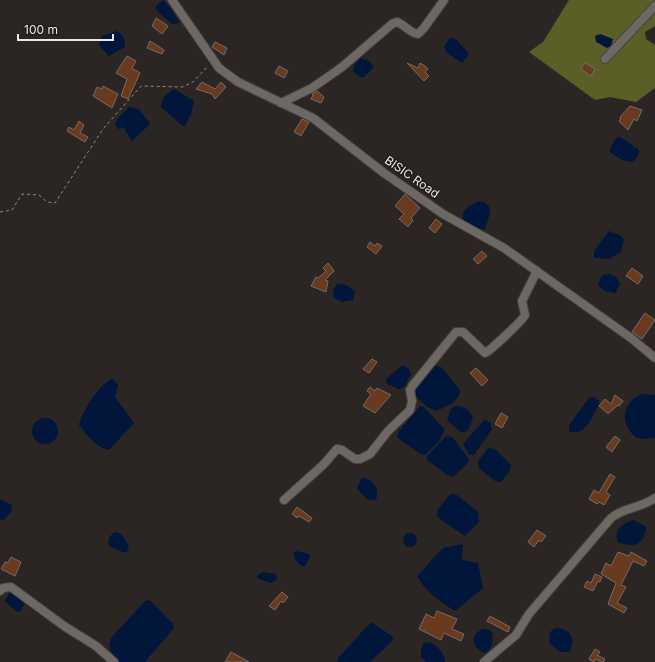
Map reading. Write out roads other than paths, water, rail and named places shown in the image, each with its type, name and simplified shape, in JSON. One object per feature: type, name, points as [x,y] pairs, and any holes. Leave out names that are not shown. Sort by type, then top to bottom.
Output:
[{"type":"street","name":"BISIC Road","points":[[172,0],[219,68],[238,82],[313,118],[384,173],[443,214],[478,235],[494,242],[537,271],[631,338],[655,358]]},
{"type":"street","points":[[280,103],[312,88],[342,67],[392,24],[397,22],[418,34],[444,0]]},
{"type":"street","points":[[605,59],[655,6]]},
{"type":"street","points":[[284,500],[324,465],[337,449],[342,450],[355,459],[360,459],[370,454],[388,431],[410,410],[412,401],[410,390],[456,332],[463,332],[485,353],[509,331],[520,324],[525,315],[522,307],[524,294],[537,271]]},
{"type":"street","points":[[484,662],[516,635],[529,614],[611,518],[616,514],[649,502],[655,498]]},
{"type":"street","points":[[0,591],[3,588],[11,587],[64,626],[96,646],[114,662]]},
{"type":"water","points":[[163,0],[170,7],[180,23],[172,24],[157,11],[156,6]]},
{"type":"water","points":[[117,31],[124,38],[125,47],[109,56],[99,45],[102,36]]},
{"type":"water","points":[[600,34],[613,39],[611,46],[607,48],[596,42],[595,36]]},
{"type":"water","points":[[450,38],[456,39],[469,54],[462,63],[446,52],[444,46]]},
{"type":"water","points":[[360,58],[367,60],[373,65],[373,68],[364,77],[360,77],[353,71],[354,65]]},
{"type":"water","points":[[174,89],[194,101],[191,115],[184,127],[161,107],[164,96]]},
{"type":"water","points":[[129,107],[139,109],[150,124],[132,141],[124,128],[118,129],[115,125],[117,119]]},
{"type":"water","points":[[619,137],[639,150],[635,160],[627,162],[610,152],[616,138]]},
{"type":"water","points":[[479,201],[484,202],[489,206],[490,213],[485,229],[482,230],[475,229],[462,217],[468,207]]},
{"type":"water","points":[[609,231],[620,235],[624,239],[621,252],[609,259],[594,258],[594,251]]},
{"type":"water","points":[[610,274],[616,277],[620,283],[616,293],[605,291],[598,285],[600,278],[603,275]]},
{"type":"water","points":[[337,284],[347,286],[355,292],[353,300],[342,302],[334,298],[333,290]]},
{"type":"water","points":[[402,365],[409,369],[411,374],[404,387],[399,389],[387,384],[386,379]]},
{"type":"water","points":[[434,365],[441,367],[460,390],[458,398],[455,401],[437,411],[429,408],[416,397],[415,393],[416,388]]},
{"type":"water","points":[[113,379],[118,385],[115,397],[134,423],[109,450],[96,444],[79,425],[83,413],[97,391],[108,381]]},
{"type":"water","points":[[643,394],[655,395],[655,438],[642,439],[635,437],[630,431],[625,419],[627,407],[636,397]]},
{"type":"water","points":[[593,397],[597,399],[599,403],[592,419],[580,431],[569,431],[569,425],[589,398]]},
{"type":"water","points":[[420,406],[424,407],[445,430],[439,441],[425,455],[422,455],[397,436],[399,431]]},
{"type":"water","points":[[456,406],[466,409],[473,418],[468,430],[464,433],[459,431],[447,420],[451,409]]},
{"type":"water","points":[[45,418],[54,422],[58,431],[54,440],[45,444],[36,440],[32,431],[36,422]]},
{"type":"water","points":[[484,420],[490,422],[492,429],[474,455],[469,455],[463,444]]},
{"type":"water","points":[[446,436],[453,438],[469,459],[468,463],[453,477],[446,474],[427,460],[427,456]]},
{"type":"water","points":[[488,448],[495,449],[511,465],[509,472],[501,482],[495,481],[479,468],[478,461]]},
{"type":"water","points":[[362,477],[373,483],[375,486],[377,492],[376,500],[367,499],[357,488]]},
{"type":"water","points":[[449,495],[457,495],[478,512],[479,522],[465,536],[437,517],[437,511]]},
{"type":"water","points":[[0,499],[12,505],[11,512],[4,520],[0,519]]},
{"type":"water","points":[[634,520],[646,527],[643,538],[640,542],[633,545],[618,542],[617,534],[620,527]]},
{"type":"water","points":[[115,532],[121,534],[129,546],[127,552],[122,552],[109,546],[109,538]]},
{"type":"water","points":[[407,533],[413,533],[417,537],[417,543],[413,547],[407,547],[403,543],[403,537]]},
{"type":"water","points":[[463,544],[462,560],[478,563],[483,588],[455,611],[433,596],[424,587],[417,576],[443,548]]},
{"type":"water","points":[[296,551],[309,554],[310,557],[305,567],[299,564],[296,560],[293,553]]},
{"type":"water","points":[[263,572],[276,574],[277,579],[271,583],[257,578],[257,575]]},
{"type":"water","points":[[11,590],[27,599],[20,612],[16,611],[5,601]]},
{"type":"water","points":[[148,600],[152,602],[173,624],[174,628],[145,662],[120,662],[111,652],[111,638],[145,601]]},
{"type":"water","points":[[371,622],[392,636],[393,639],[391,642],[370,662],[337,662],[338,658]]},
{"type":"water","points":[[555,628],[565,630],[571,635],[572,643],[569,652],[560,652],[549,643],[550,632]]},
{"type":"water","points":[[483,629],[490,630],[492,633],[491,647],[485,653],[477,648],[474,642],[476,635]]},
{"type":"water","points":[[430,642],[440,650],[444,656],[445,662],[426,662],[421,657],[421,649],[424,643]]}]
